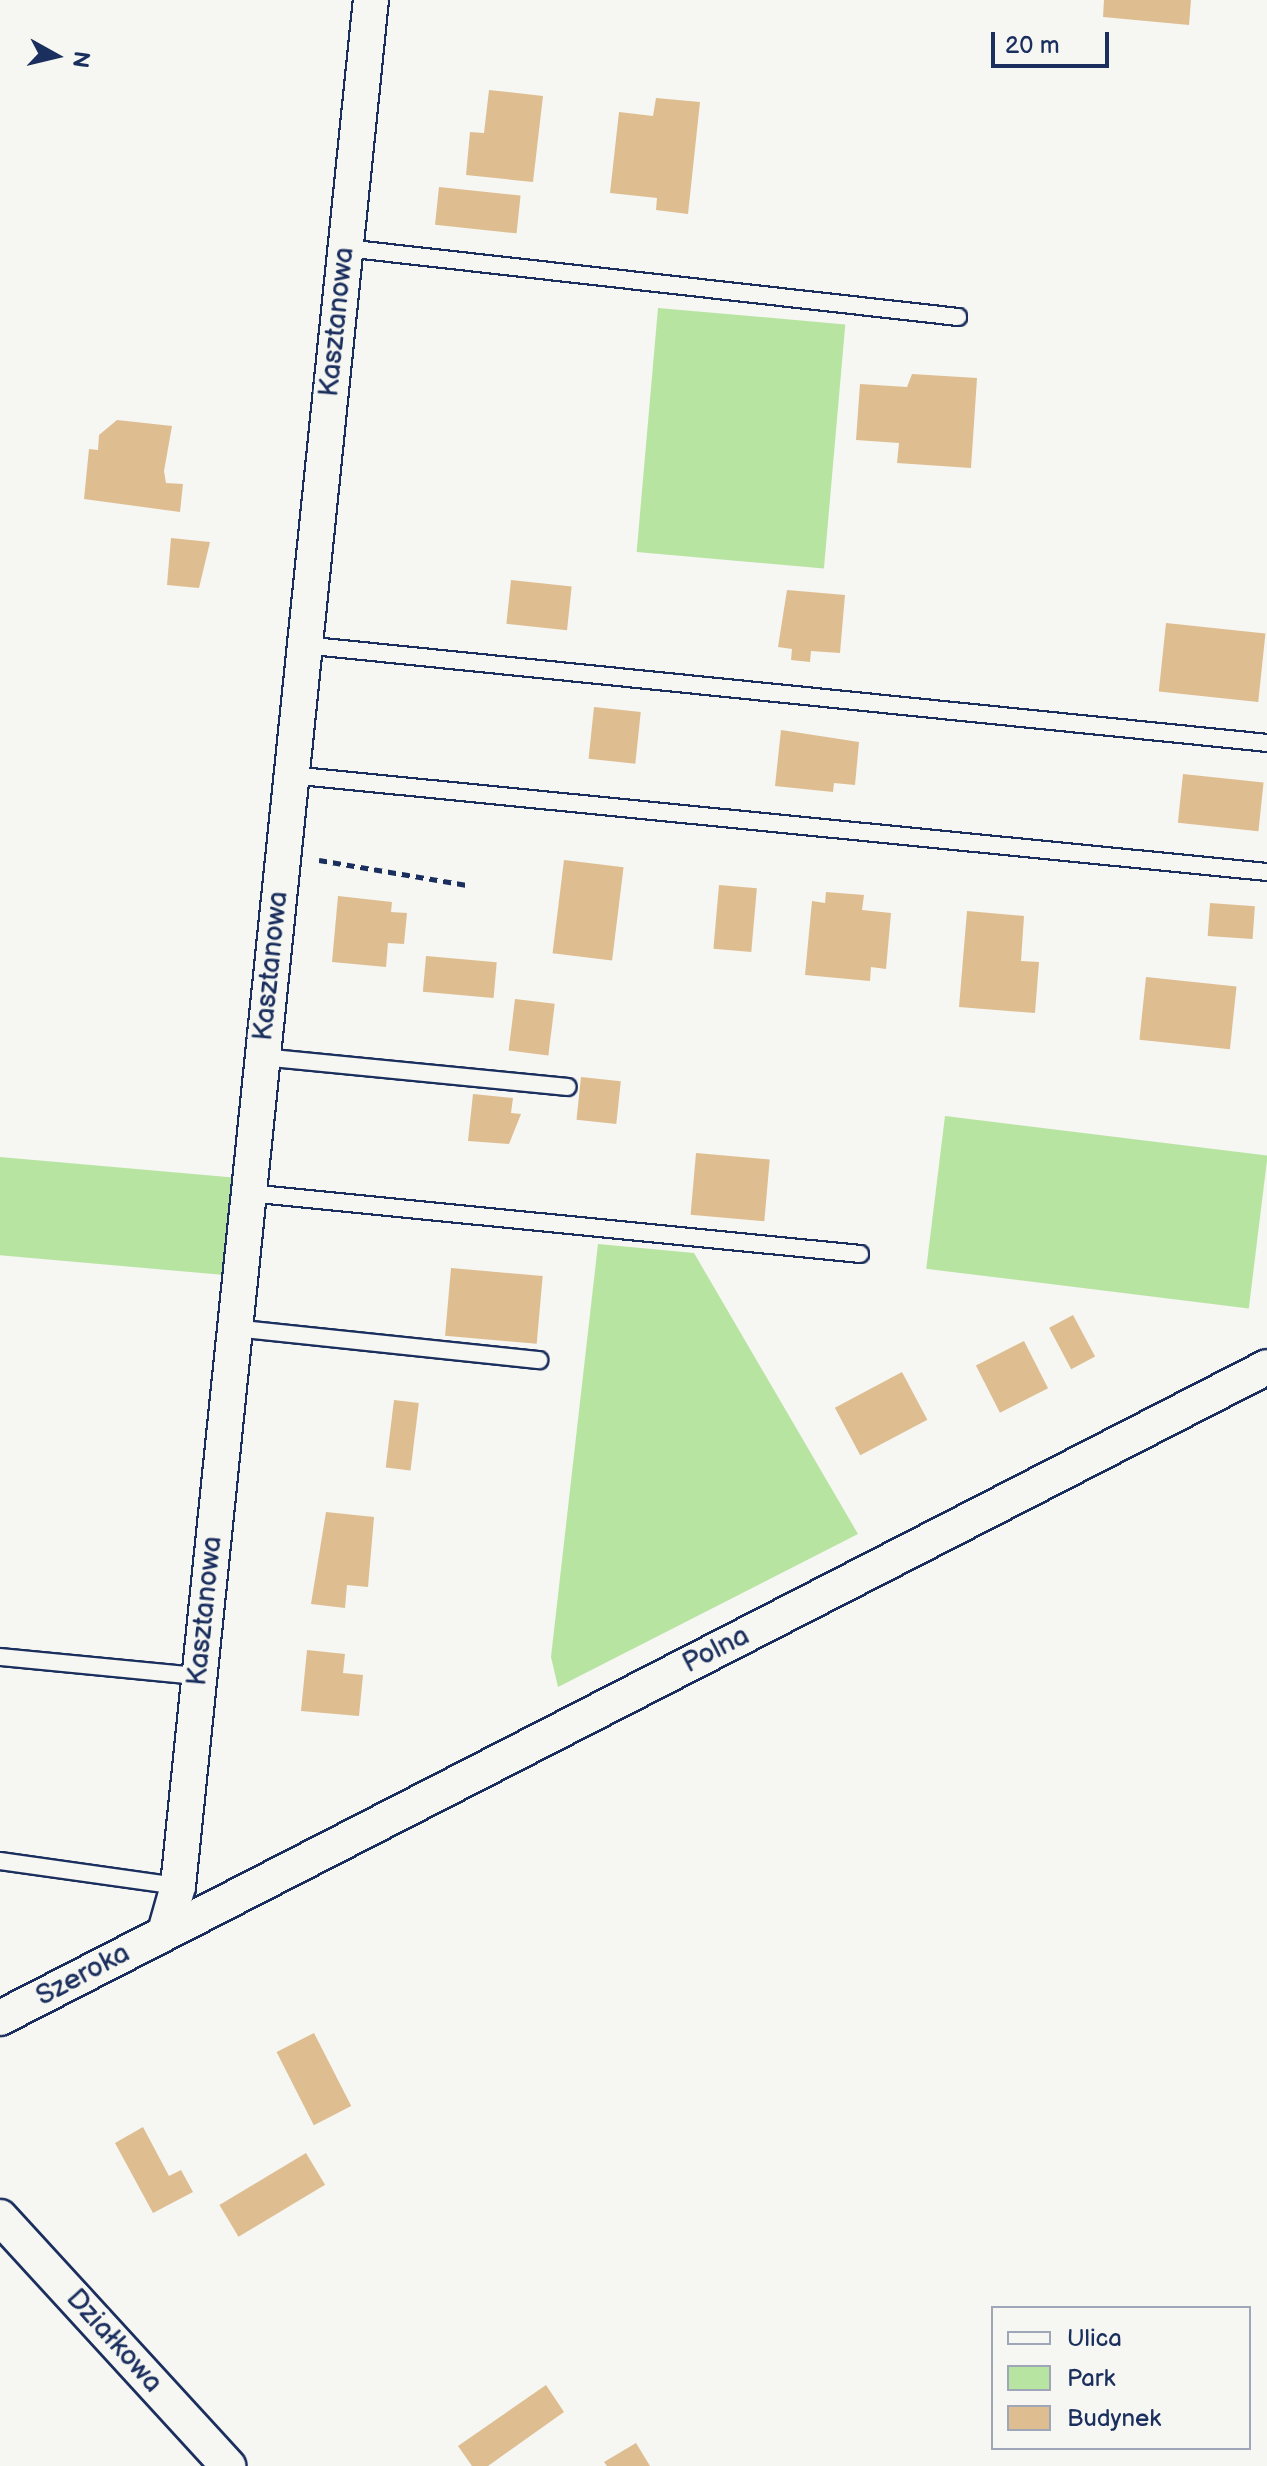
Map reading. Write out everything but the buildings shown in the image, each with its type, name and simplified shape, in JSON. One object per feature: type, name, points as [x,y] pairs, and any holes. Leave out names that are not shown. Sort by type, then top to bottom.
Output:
[{"type":"street","name":"Kasztanowa","points":[[165,1932],[178,1886],[371,0]]},
{"type":"street","name":"Polna","points":[[165,1932],[1267,1367]]},
{"type":"street","name":"Szeroka","points":[[0,2018],[165,1932]]},
{"type":"street","name":"Działkowa","points":[[0,2217],[228,2466]]},
{"type":"lane","points":[[345,248],[958,317]]},
{"type":"lane","points":[[303,645],[1267,743]]},
{"type":"lane","points":[[290,775],[1267,872]]},
{"type":"lane","points":[[262,1057],[568,1087]]},
{"type":"lane","points":[[248,1193],[860,1254]]},
{"type":"lane","points":[[233,1328],[539,1360]]},
{"type":"lane","points":[[0,1657],[199,1676]]},
{"type":"lane","points":[[0,1861],[178,1886]]},
{"type":"path","points":[[282,853],[467,885]]},
{"type":"green space","points":[[658,308],[845,324],[824,568],[637,552]]},
{"type":"green space","points":[[945,1116],[1267,1156],[1249,1308],[926,1269]]},
{"type":"green space","points":[[0,1157],[233,1177],[225,1275],[0,1255]]},
{"type":"green space","points":[[598,1244],[694,1253],[858,1534],[558,1687],[551,1657]]}]
